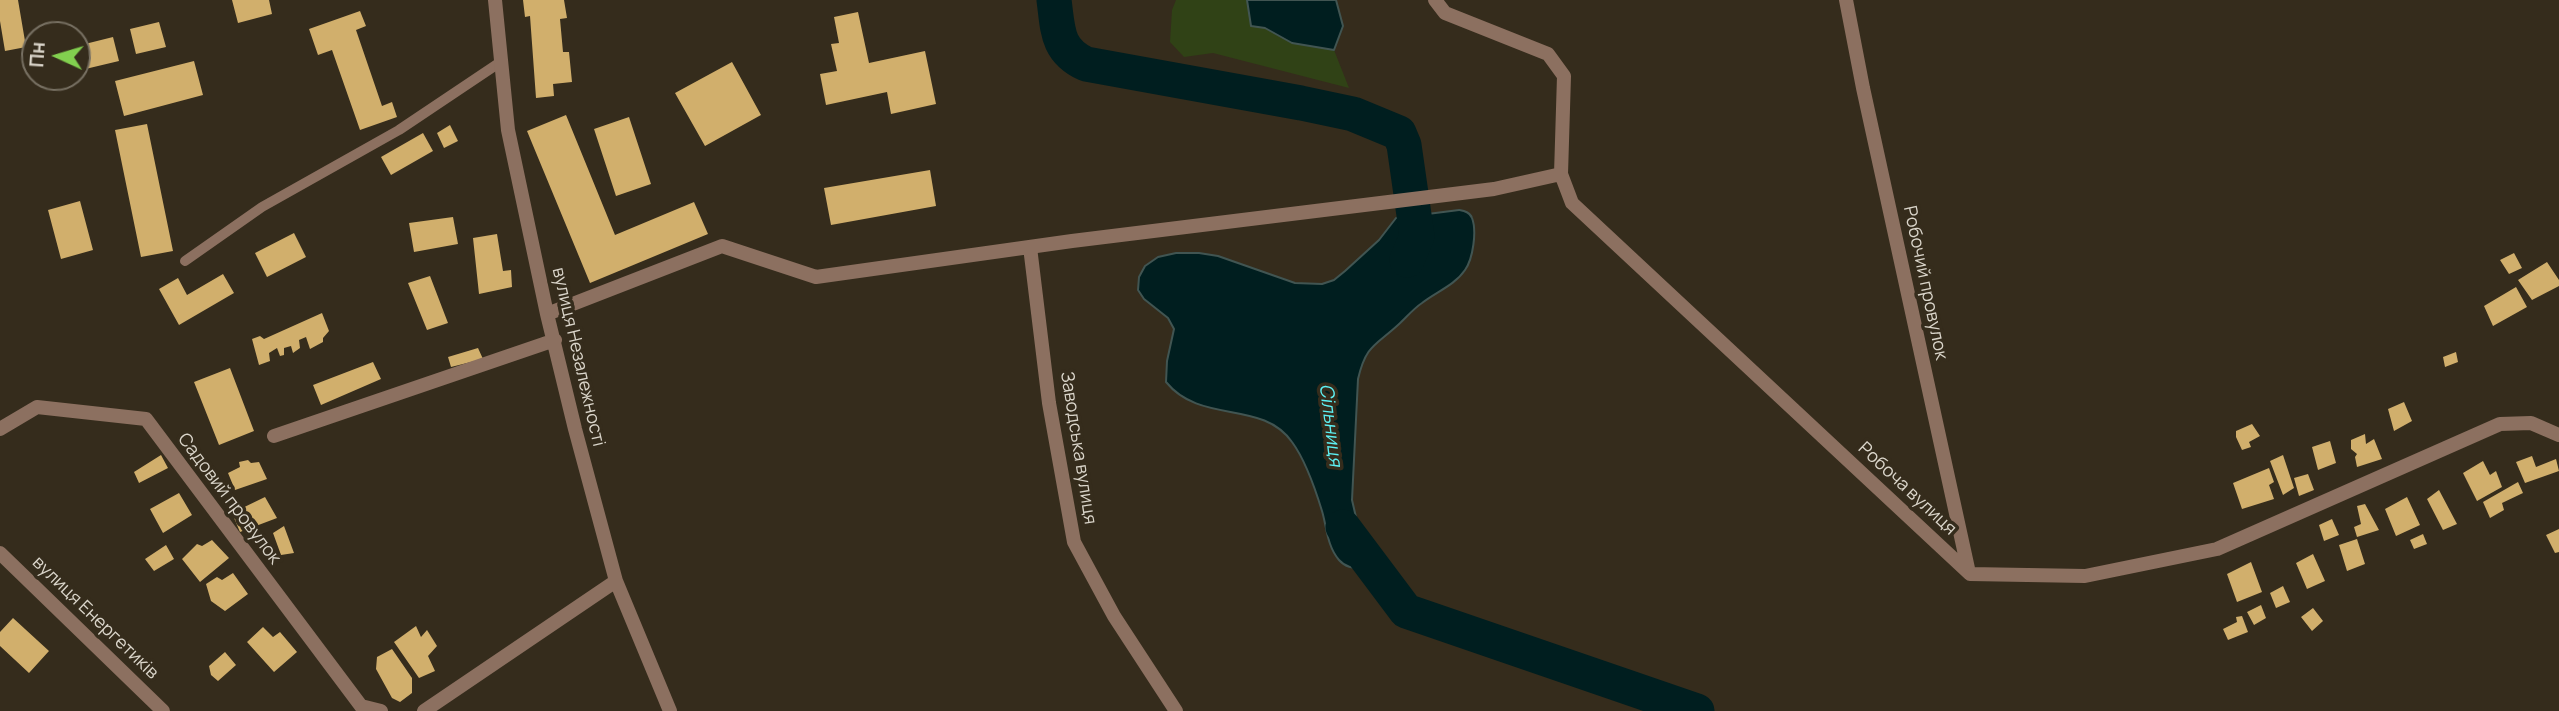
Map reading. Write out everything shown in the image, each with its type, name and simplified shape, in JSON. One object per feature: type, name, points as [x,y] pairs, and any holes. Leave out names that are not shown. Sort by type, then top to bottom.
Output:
[{"type":"street","name":"вулиця Незалежності","points":[[495,0],[508,130],[547,314],[575,429],[616,580],[670,711]]},
{"type":"street","name":"Робоча вулиця","points":[[1435,0],[1445,13],[1548,54],[1564,76],[1561,174],[1572,202],[1970,574]]},
{"type":"street","name":"Робочий провулок","points":[[1846,0],[1970,574]]},
{"type":"street","points":[[547,314],[722,246],[816,277],[1030,247],[1494,189],[1561,174]]},
{"type":"street","name":"Заводська вулиця","points":[[1030,247],[1049,404],[1074,542],[1114,616],[1176,711]]},
{"type":"street","points":[[274,436],[555,340]]},
{"type":"street","name":"Садовий провулок","points":[[0,429],[37,407],[146,419],[361,706],[382,711]]},
{"type":"street","points":[[1970,574],[2085,576],[2217,549],[2500,424],[2531,423],[2559,435]]},
{"type":"street","name":"вулиця Енергетиків","points":[[0,553],[163,711]]},
{"type":"street","points":[[424,711],[616,580]]},
{"type":"lane","points":[[185,261],[262,207],[399,130],[502,61]]},
{"type":"green space","points":[[1176,0],[1247,0],[1251,26],[1265,28],[1292,43],[1334,50],[1349,88],[1213,53],[1184,57],[1170,42],[1172,10]]},
{"type":"water","points":[[1247,0],[1336,0],[1343,26],[1334,50],[1292,43],[1265,28],[1251,26]]},
{"type":"water","points":[[1459,210],[1471,216],[1474,230],[1472,252],[1465,270],[1377,342],[1364,359],[1361,368],[1358,379],[1352,500],[1359,530],[1373,554],[1374,561],[1364,569],[1350,567],[1339,560],[1332,549],[1313,484],[1292,442],[1279,429],[1265,421],[1196,403],[1180,395],[1166,382],[1167,361],[1174,329],[1168,318],[1144,299],[1138,290],[1139,277],[1145,266],[1158,257],[1176,253],[1199,253],[1218,256],[1295,283],[1322,284],[1334,280],[1345,271],[1379,240],[1396,218]]},
{"type":"building","points":[[0,0],[18,0],[22,21],[21,48],[5,51]]},
{"type":"building","points":[[232,0],[269,0],[272,14],[238,23]]},
{"type":"building","points":[[523,0],[564,0],[567,18],[560,19],[563,52],[569,52],[572,82],[553,84],[554,96],[536,98],[530,16],[525,17]]},
{"type":"building","points":[[360,11],[366,26],[356,30],[382,106],[392,102],[397,117],[360,130],[332,50],[318,55],[309,29]]},
{"type":"building","points":[[858,12],[869,63],[925,51],[936,104],[891,114],[887,92],[826,105],[820,74],[837,71],[831,44],[839,43],[834,17]]},
{"type":"building","points":[[159,22],[166,47],[136,54],[130,29]]},
{"type":"building","points":[[113,37],[119,61],[91,68],[91,42]]},
{"type":"building","points":[[194,61],[203,95],[124,116],[115,81]]},
{"type":"building","points":[[732,62],[761,115],[705,146],[675,93]]},
{"type":"building","points":[[566,115],[615,235],[694,202],[708,234],[590,283],[527,131]]},
{"type":"building","points":[[629,117],[651,184],[616,196],[594,129]]},
{"type":"building","points":[[147,124],[173,251],[141,257],[115,130]]},
{"type":"building","points":[[450,125],[458,141],[444,148],[437,133]]},
{"type":"building","points":[[423,133],[433,151],[391,175],[381,157]]},
{"type":"building","points":[[930,170],[936,206],[831,225],[824,188]]},
{"type":"building","points":[[80,201],[93,250],[61,259],[48,210]]},
{"type":"building","points":[[453,217],[458,244],[414,252],[409,223]]},
{"type":"building","points":[[294,233],[306,257],[267,277],[255,253]]},
{"type":"building","points":[[497,234],[503,271],[511,270],[512,287],[479,294],[473,238]]},
{"type":"building","points":[[2514,253],[2522,268],[2509,274],[2500,260]]},
{"type":"building","points":[[2547,262],[2559,280],[2559,286],[2532,300],[2518,280]]},
{"type":"building","points":[[223,274],[234,293],[179,325],[159,289],[178,278],[187,295]]},
{"type":"building","points":[[430,276],[448,323],[427,330],[408,283]]},
{"type":"building","points":[[2516,287],[2527,307],[2493,326],[2484,306]]},
{"type":"building","points":[[322,313],[329,331],[323,342],[310,349],[306,337],[299,340],[300,348],[293,353],[291,346],[284,348],[284,355],[280,356],[277,348],[269,353],[270,361],[259,365],[252,339],[260,336],[264,339]]},
{"type":"building","points":[[478,348],[483,359],[451,367],[448,357]]},
{"type":"building","points":[[2456,352],[2458,362],[2445,367],[2443,357]]},
{"type":"building","points":[[373,362],[381,379],[321,405],[313,385]]},
{"type":"building","points":[[230,368],[254,431],[219,445],[194,382]]},
{"type":"building","points":[[2404,402],[2412,421],[2394,431],[2388,409]]},
{"type":"building","points":[[2252,424],[2260,436],[2249,442],[2251,447],[2242,450],[2236,431]]},
{"type":"building","points":[[2365,434],[2366,444],[2374,439],[2382,459],[2357,467],[2357,454],[2351,449],[2351,440]]},
{"type":"building","points":[[2330,441],[2336,463],[2318,470],[2312,447]]},
{"type":"building","points":[[161,455],[168,468],[139,483],[134,472]]},
{"type":"building","points":[[2283,455],[2294,488],[2283,495],[2270,461]]},
{"type":"building","points":[[2532,456],[2536,467],[2556,459],[2559,471],[2525,483],[2516,462]]},
{"type":"building","points":[[248,460],[251,463],[259,462],[267,479],[235,490],[228,473],[240,467],[239,462]]},
{"type":"building","points":[[2483,461],[2490,475],[2496,471],[2502,487],[2477,501],[2463,473]]},
{"type":"building","points":[[2269,468],[2274,482],[2269,485],[2274,499],[2242,509],[2233,483]]},
{"type":"building","points":[[2308,474],[2314,490],[2299,496],[2294,478]]},
{"type":"building","points":[[2518,482],[2523,493],[2502,503],[2504,510],[2490,518],[2483,502]]},
{"type":"building","points":[[2439,490],[2457,524],[2443,530],[2427,499]]},
{"type":"building","points":[[179,493],[192,515],[163,533],[150,509]]},
{"type":"building","points":[[265,497],[277,518],[240,532],[232,513]]},
{"type":"building","points":[[2407,497],[2420,525],[2396,536],[2385,509]]},
{"type":"building","points":[[2365,504],[2379,530],[2357,537],[2354,527],[2361,524],[2357,506]]},
{"type":"building","points":[[2332,519],[2339,535],[2324,541],[2319,525]]},
{"type":"building","points":[[284,526],[294,553],[281,555],[273,533]]},
{"type":"building","points":[[2559,529],[2559,552],[2555,553],[2546,535]]},
{"type":"building","points":[[2423,534],[2427,544],[2414,549],[2410,540]]},
{"type":"building","points":[[2357,539],[2365,564],[2347,571],[2339,545]]},
{"type":"building","points":[[212,540],[229,558],[200,582],[182,559],[197,544],[202,546]]},
{"type":"building","points":[[166,545],[174,559],[154,571],[145,559]]},
{"type":"building","points":[[2313,554],[2325,581],[2307,589],[2296,563]]},
{"type":"building","points":[[2251,562],[2262,592],[2237,602],[2227,574]]},
{"type":"building","points":[[233,573],[248,594],[225,611],[211,601],[206,584],[217,577],[222,580]]},
{"type":"building","points":[[2283,586],[2290,602],[2276,608],[2270,593]]},
{"type":"building","points":[[2261,605],[2266,618],[2254,625],[2247,612]]},
{"type":"building","points":[[2313,608],[2323,621],[2312,631],[2301,617]]},
{"type":"building","points":[[2242,616],[2248,632],[2228,640],[2223,629],[2237,622],[2236,617]]},
{"type":"building","points":[[13,618],[49,651],[29,673],[0,646],[0,632]]},
{"type":"building","points":[[416,626],[421,637],[427,630],[437,646],[428,656],[435,671],[419,678],[394,642]]},
{"type":"building","points":[[263,627],[273,637],[280,632],[297,652],[274,672],[247,642]]},
{"type":"building","points":[[392,649],[412,678],[412,693],[400,702],[392,698],[376,669],[377,657]]},
{"type":"building","points":[[225,652],[236,665],[218,681],[211,675],[209,666]]},
{"type":"waterway","name":"Сільниця","points":[[1054,0],[1060,38],[1069,52],[1086,64],[1353,114],[1399,133],[1404,145],[1417,236],[1407,260]]},
{"type":"waterway","name":"Сільниця","points":[[1343,527],[1406,611],[1697,711]]}]
